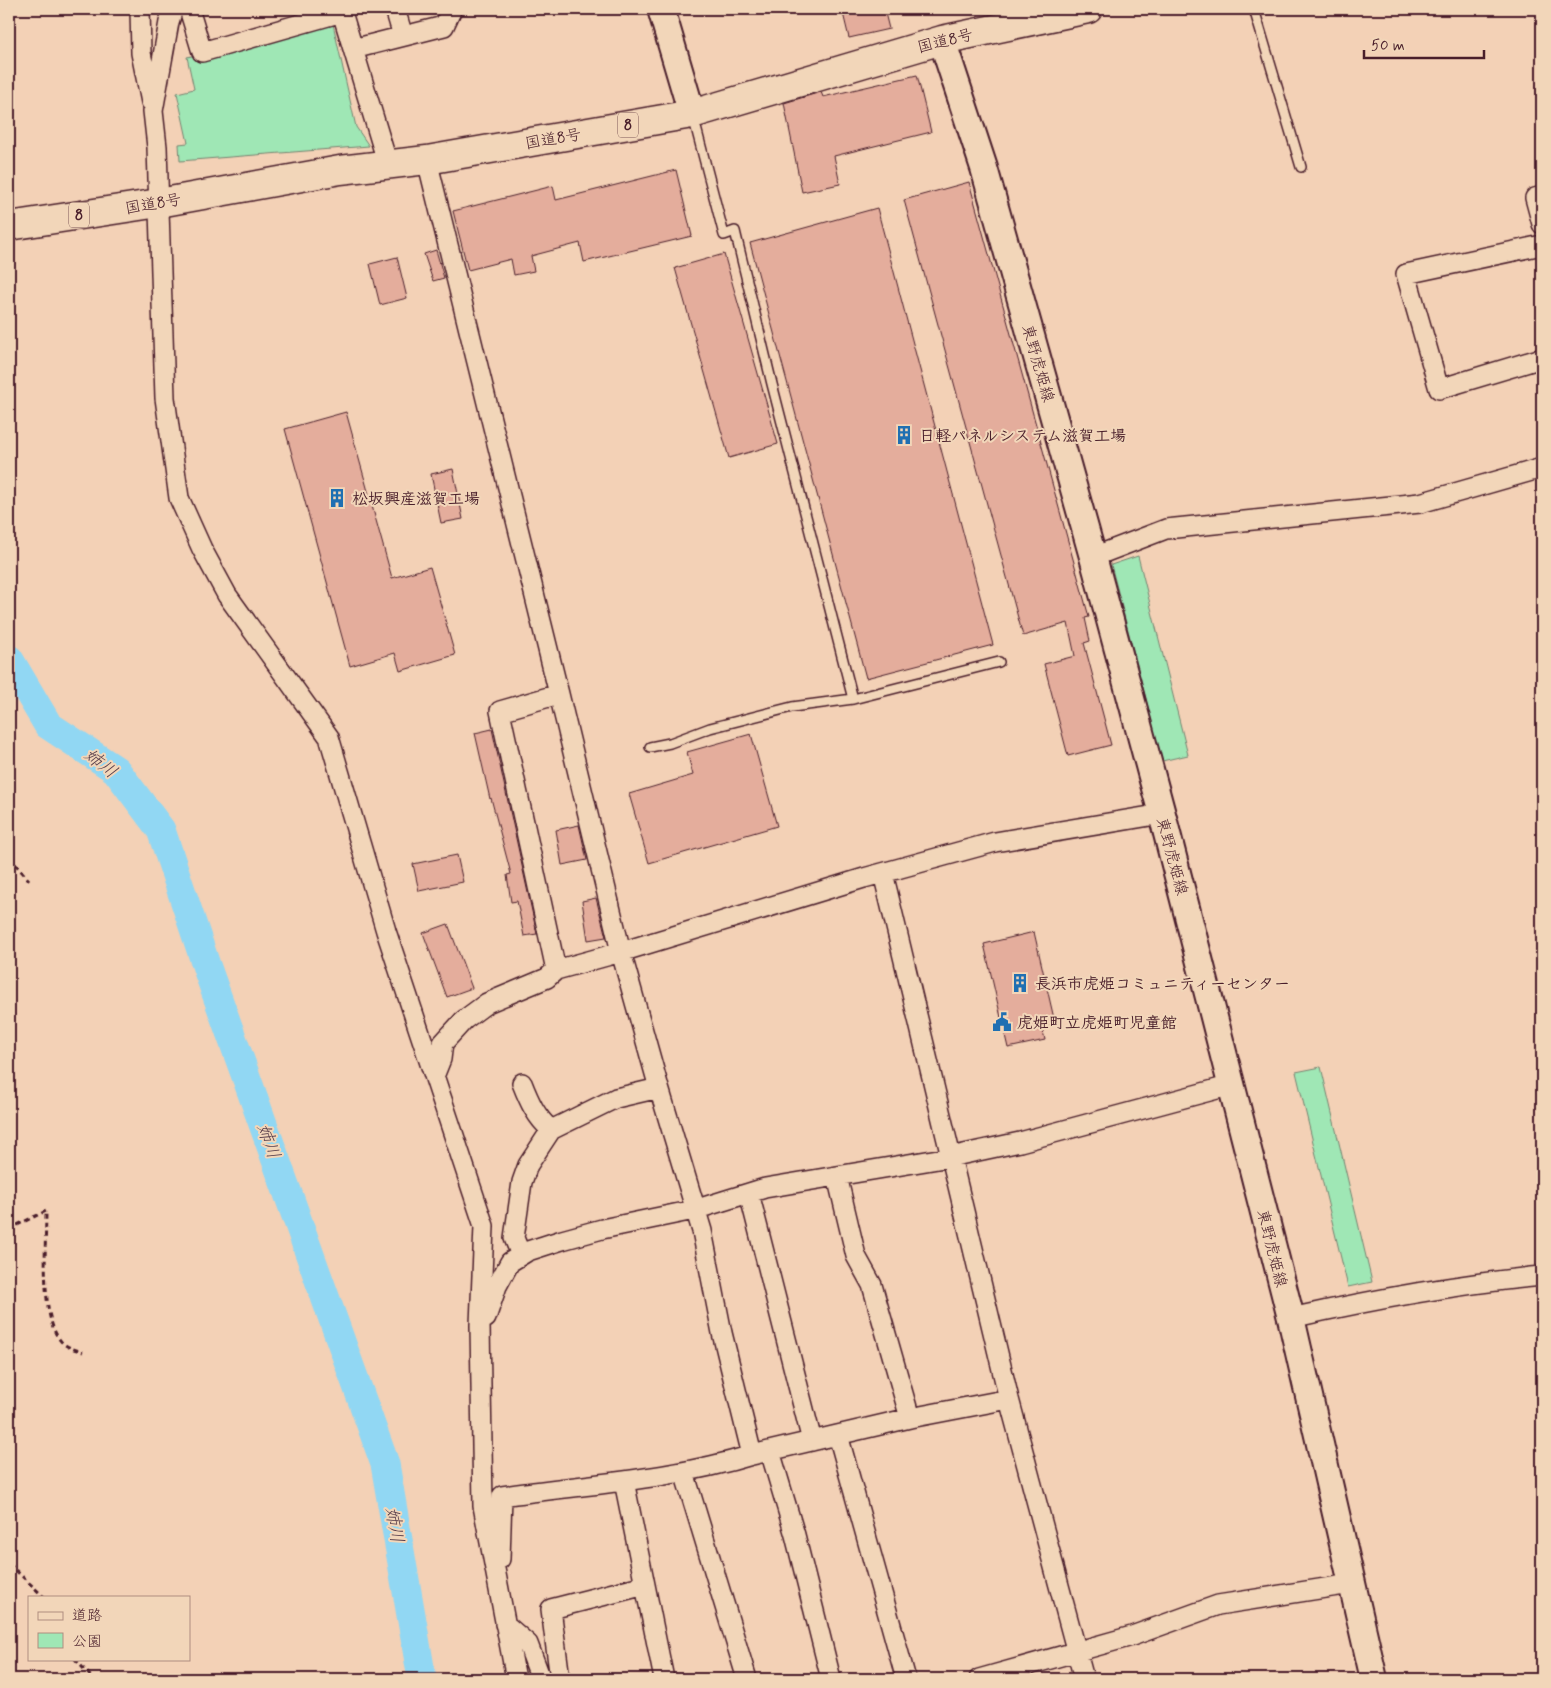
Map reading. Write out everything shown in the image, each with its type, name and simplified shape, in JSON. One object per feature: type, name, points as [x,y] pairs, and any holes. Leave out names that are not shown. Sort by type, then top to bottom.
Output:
[{"type":"highway","name":"国道8号","points":[[9,226],[154,204],[340,170],[427,160],[692,114],[942,40],[1088,9]]},
{"type":"main road","points":[[661,9],[692,114]]},
{"type":"main road","name":"東野虎姫線","points":[[942,40],[984,168],[1093,557],[1162,814],[1291,1318],[1374,1679]]},
{"type":"street","points":[[140,9],[141,53],[153,111],[157,147],[154,204],[165,398],[179,498],[202,549],[228,595],[329,737],[386,931],[484,1226],[480,1335],[483,1506],[516,1679]]},
{"type":"street","points":[[153,111],[173,9]]},
{"type":"street","points":[[189,9],[202,52],[342,10],[388,165]]},
{"type":"street","points":[[395,9],[403,36]]},
{"type":"street","points":[[353,49],[444,26],[451,12],[450,9]]},
{"type":"street","points":[[427,160],[621,952],[658,1088],[702,1231],[722,1333],[761,1453],[795,1535],[831,1679]]},
{"type":"street","points":[[1542,196],[1535,198],[1542,224]]},
{"type":"street","points":[[1542,245],[1406,274],[1439,389],[1542,358]]},
{"type":"street","points":[[1093,557],[1166,529],[1420,503],[1542,468]]},
{"type":"street","points":[[556,970],[500,710],[559,694]]},
{"type":"street","points":[[434,1074],[441,1059],[443,1042],[464,1020],[487,1003],[547,978],[556,970],[883,873],[995,842],[1162,814]]},
{"type":"street","points":[[883,873],[1010,1399],[1084,1679]]},
{"type":"street","points":[[522,1083],[540,1120],[551,1130]]},
{"type":"street","points":[[480,1335],[497,1286],[510,1262],[528,1250],[602,1229],[694,1210],[765,1188],[1020,1142],[1232,1085]]},
{"type":"street","points":[[520,1255],[514,1238],[522,1182],[528,1165],[551,1130],[616,1098],[658,1088]]},
{"type":"street","points":[[837,1176],[856,1256],[872,1285],[910,1418]]},
{"type":"street","points":[[749,1193],[812,1441]]},
{"type":"street","points":[[1291,1318],[1389,1296],[1485,1281],[1542,1276]]},
{"type":"street","points":[[497,1581],[501,1546],[502,1496],[684,1472],[910,1418],[1010,1399]]},
{"type":"street","points":[[838,1435],[906,1679]]},
{"type":"street","points":[[684,1472],[748,1679]]},
{"type":"street","points":[[624,1481],[664,1679]]},
{"type":"street","points":[[979,1679],[1017,1674],[1077,1651],[1132,1636],[1218,1605],[1351,1584]]},
{"type":"street","points":[[560,1679],[551,1609],[645,1585]]},
{"type":"street","points":[[505,1624],[528,1644],[541,1679]]},
{"type":"lane","points":[[1254,9],[1301,167]]},
{"type":"lane","points":[[692,114],[724,235],[735,232],[853,699]]},
{"type":"lane","points":[[650,746],[670,743],[710,728],[792,707],[853,699],[998,662]]},
{"type":"path","points":[[9,857],[29,880]]},
{"type":"path","points":[[9,1229],[46,1211],[46,1281],[49,1313],[59,1340],[69,1347],[83,1352]]},
{"type":"path","points":[[9,1564],[43,1596]]},
{"type":"path","points":[[76,1660],[93,1679]]},
{"type":"green space","points":[[333,24],[356,127],[369,146],[180,161],[179,144],[188,143],[177,93],[194,89],[187,57]]},
{"type":"green space","points":[[1138,556],[1188,755],[1162,761],[1111,565]]},
{"type":"green space","points":[[1321,1067],[1372,1282],[1348,1287],[1296,1072]]},
{"type":"building","points":[[842,9],[884,9],[889,29],[849,38]]},
{"type":"building","points":[[917,75],[931,132],[834,156],[840,184],[802,192],[784,103],[821,92],[823,97]]},
{"type":"building","points":[[676,170],[692,236],[584,262],[580,243],[531,256],[534,271],[514,275],[511,259],[468,270],[453,211],[553,186],[556,200]]},
{"type":"building","points":[[969,182],[1089,617],[1085,618],[1090,641],[1084,643],[1111,745],[1068,756],[1044,664],[1075,656],[1068,623],[1023,636],[904,200]]},
{"type":"building","points":[[877,208],[993,645],[866,678],[750,243]]},
{"type":"building","points":[[436,250],[444,278],[433,281],[424,254]]},
{"type":"building","points":[[724,254],[778,444],[729,458],[675,268]]},
{"type":"building","points":[[397,257],[407,298],[380,305],[370,264]]},
{"type":"building","name":"松坂興産滋賀工場","points":[[346,412],[392,578],[430,567],[455,655],[400,671],[395,653],[350,666],[285,429]]},
{"type":"building","points":[[453,469],[463,519],[441,523],[431,474]]},
{"type":"building","points":[[492,729],[537,934],[524,936],[517,901],[511,902],[507,875],[511,874],[490,799],[475,733]]},
{"type":"building","points":[[751,734],[777,826],[649,863],[629,794],[693,775],[687,752]]},
{"type":"building","points":[[579,825],[587,860],[562,865],[556,830]]},
{"type":"building","points":[[457,855],[463,882],[419,891],[413,864]]},
{"type":"building","points":[[596,898],[606,937],[588,940],[582,901]]},
{"type":"building","points":[[448,924],[472,988],[447,997],[423,933]]},
{"type":"building","name":"長浜市虎姫コミュニティーセンター","points":[[1034,932],[1055,1023],[1042,1027],[1045,1040],[1008,1048],[984,944]]},
{"type":"waterway","name":"姉川","points":[[9,659],[48,725],[116,770],[161,830],[207,968],[385,1464],[422,1679]]},
{"type":"place","name":"日軽パネルシステム滋賀工場","points":[[904,435]]},
{"type":"place","name":"松坂興産滋賀工場","points":[[337,498]]},
{"type":"place","name":"長浜市虎姫コミュニティーセンター","points":[[1020,983]]},
{"type":"place","name":"虎姫町立虎姫町児童館","points":[[1002,1022]]}]
